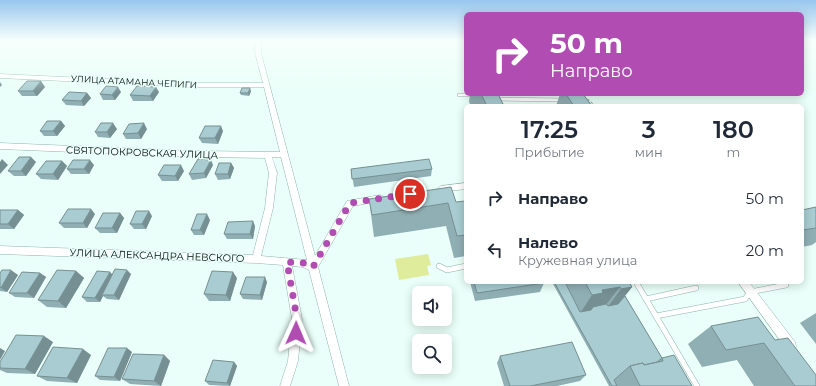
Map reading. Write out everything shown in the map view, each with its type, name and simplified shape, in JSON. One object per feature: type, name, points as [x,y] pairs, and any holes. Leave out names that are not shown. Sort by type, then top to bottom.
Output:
[{"type":"street","points":[[259,58],[344,386]]},
{"type":"street","name":"УЛИЦА АТАМАНА ЧЕПИГИ","points":[[0,76],[192,84],[267,85]]},
{"type":"street","name":"СВЯТОПОКРОВСКАЯ УЛИЦА","points":[[0,146],[268,155],[285,154]]},
{"type":"street","points":[[256,259],[269,208],[273,173],[268,155]]},
{"type":"street","points":[[432,191],[464,186]]},
{"type":"street","points":[[313,267],[350,203],[387,197]]},
{"type":"street","name":"УЛИЦА АЛЕКСАНДРА НЕВСКОГО","points":[[0,250],[256,259],[304,263],[313,267]]},
{"type":"street","points":[[285,386],[293,361],[297,319],[287,262]]},
{"type":"street","points":[[744,284],[797,354]]},
{"type":"lane","points":[[459,95],[464,95]]},
{"type":"lane","points":[[490,97],[496,99],[577,101]]},
{"type":"lane","points":[[439,266],[447,270],[464,266]]},
{"type":"lane","points":[[637,284],[697,386]]},
{"type":"lane","points":[[656,316],[745,299],[750,292],[786,285]]},
{"type":"lane","points":[[646,299],[696,288]]},
{"type":"path","points":[[577,101],[590,100],[593,104]]},
{"type":"green space","points":[[428,254],[431,265],[427,266],[429,275],[399,280],[395,259]]},
{"type":"building","points":[[27,81],[41,81],[33,91],[18,91]]},
{"type":"building","points":[[106,86],[118,87],[112,95],[100,94]]},
{"type":"building","points":[[137,86],[156,87],[150,96],[130,95]]},
{"type":"building","points":[[242,88],[250,88],[248,93],[240,93]]},
{"type":"building","points":[[69,92],[87,93],[81,101],[62,100]]},
{"type":"building","points":[[482,96],[499,96],[503,104],[486,104]]},
{"type":"building","points":[[567,96],[584,96],[590,104],[573,104]]},
{"type":"building","points":[[47,121],[61,121],[53,131],[40,131]]},
{"type":"building","points":[[101,123],[113,123],[107,132],[95,132]]},
{"type":"building","points":[[144,123],[138,133],[123,134],[129,124]]},
{"type":"building","points":[[205,126],[221,126],[215,138],[199,138]]},
{"type":"building","points":[[19,157],[31,157],[21,171],[8,171]]},
{"type":"building","points":[[198,159],[211,160],[204,173],[189,174]]},
{"type":"building","points":[[429,159],[432,169],[352,179],[351,169]]},
{"type":"building","points":[[73,160],[90,160],[84,169],[67,169]]},
{"type":"building","points":[[46,161],[62,161],[53,174],[36,174]]},
{"type":"building","points":[[219,163],[231,163],[228,174],[215,174]]},
{"type":"building","points":[[164,165],[181,165],[175,176],[158,175]]},
{"type":"building","points":[[451,187],[456,202],[464,201],[464,235],[457,236],[448,203],[372,215],[369,199]]},
{"type":"building","points":[[816,207],[816,228],[804,230],[804,210]]},
{"type":"building","points":[[68,209],[91,209],[83,223],[59,223]]},
{"type":"building","points":[[0,210],[18,210],[8,224],[0,224]]},
{"type":"building","points":[[136,211],[149,211],[142,224],[130,224]]},
{"type":"building","points":[[103,213],[120,213],[112,228],[95,228]]},
{"type":"building","points":[[197,214],[207,214],[200,230],[191,230]]},
{"type":"building","points":[[253,221],[250,234],[224,234],[228,222]]},
{"type":"building","points":[[115,269],[127,270],[114,295],[102,295]]},
{"type":"building","points":[[2,270],[11,270],[1,288],[0,273]]},
{"type":"building","points":[[57,270],[76,271],[58,301],[38,300]]},
{"type":"building","points":[[97,271],[110,272],[95,298],[82,297]]},
{"type":"building","points":[[212,271],[233,272],[226,295],[204,294]]},
{"type":"building","points":[[22,272],[40,273],[27,293],[9,293]]},
{"type":"building","points":[[246,277],[265,277],[260,295],[240,294]]},
{"type":"building","points":[[475,284],[537,284],[477,293]]},
{"type":"building","points":[[555,284],[566,284],[580,312],[591,310],[593,307],[606,304],[608,306],[618,304],[625,296],[662,358],[657,362],[630,366],[614,380],[617,386],[612,386]]},
{"type":"building","points":[[586,284],[630,284],[632,287],[602,290],[603,293],[592,295]]},
{"type":"building","points":[[758,317],[775,340],[788,338],[816,375],[816,386],[795,386],[764,343],[726,350],[711,326]]},
{"type":"building","points":[[16,335],[44,336],[25,369],[0,368],[0,362]]},
{"type":"building","points":[[572,342],[586,375],[530,386],[510,386],[500,356]]},
{"type":"building","points":[[53,347],[83,349],[67,378],[37,376]]},
{"type":"building","points":[[108,348],[127,348],[114,377],[95,376]]},
{"type":"building","points":[[133,354],[164,355],[154,381],[122,379]]},
{"type":"building","points":[[674,355],[692,386],[640,386],[630,366],[663,361],[662,358]]},
{"type":"building","points":[[213,360],[234,362],[227,383],[205,381]]},
{"type":"route","points":[[296,333],[297,319],[287,262],[304,263],[313,267],[350,203],[410,194]]}]
